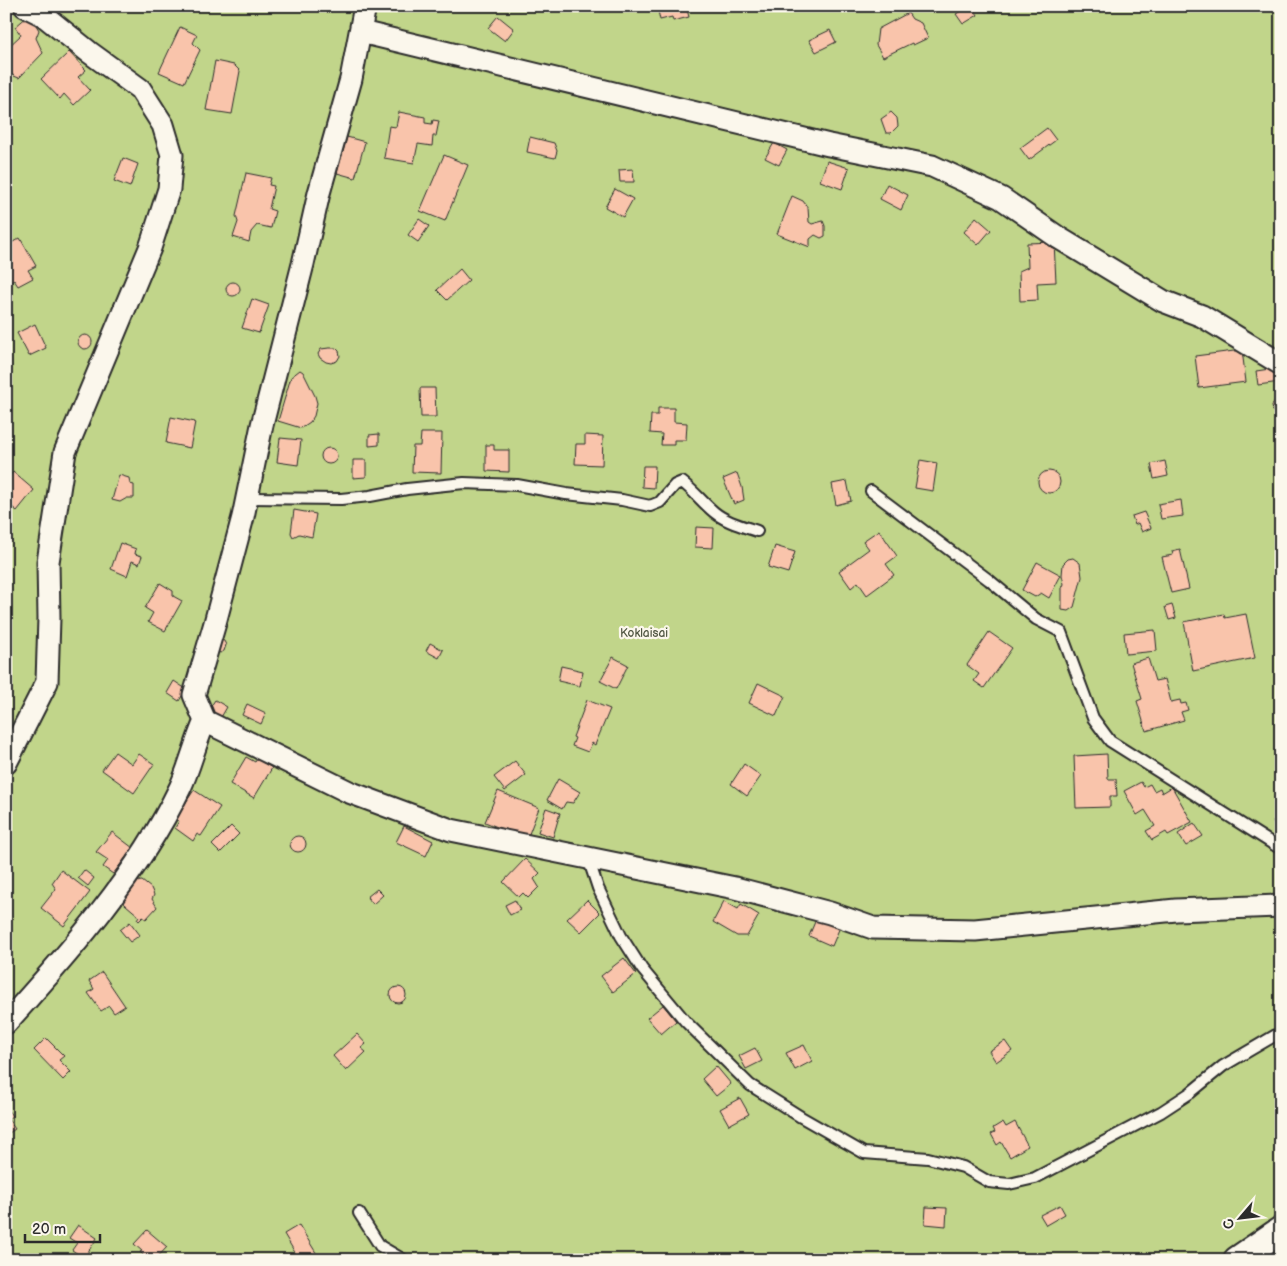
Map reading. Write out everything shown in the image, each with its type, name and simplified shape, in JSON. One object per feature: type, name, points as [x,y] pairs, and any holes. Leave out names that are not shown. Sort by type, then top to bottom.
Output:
[{"type":"street","points":[[365,6],[351,79],[319,193],[262,425],[247,498],[215,623],[194,695],[205,721],[349,792],[451,830],[734,888],[830,913],[873,928],[975,930],[1176,910],[1281,906]]},
{"type":"street","points":[[6,763],[48,682],[48,562],[65,452],[150,248],[169,189],[172,155],[162,125],[140,89],[89,52],[40,9]]},
{"type":"street","points":[[361,32],[829,146],[932,166],[1001,198],[1058,238],[1163,301],[1202,316],[1281,364]]},
{"type":"street","points":[[6,1022],[57,966],[113,894],[154,836],[181,787],[196,741],[205,721]]},
{"type":"street","points":[[1237,1260],[1281,1230]]},
{"type":"lane","points":[[247,498],[341,498],[370,496],[406,489],[464,483],[517,485],[566,494],[622,500],[650,506],[660,502],[675,485],[682,482],[693,490],[714,512],[728,521],[757,531]]},
{"type":"lane","points":[[871,491],[989,580],[1036,619],[1061,632],[1093,718],[1110,741],[1281,849]]},
{"type":"lane","points":[[588,857],[598,888],[621,936],[642,969],[686,1022],[750,1085],[864,1153],[928,1158],[964,1167],[989,1182],[1009,1184],[1035,1178],[1161,1112],[1190,1093],[1223,1066],[1281,1032]]},
{"type":"lane","points":[[359,1213],[380,1246],[404,1260]]},
{"type":"green space","name":"Koklaisai","points":[[6,6],[1281,6],[1281,1260],[6,1260]]},
{"type":"building","points":[[657,6],[686,6],[689,17],[673,21],[672,17],[660,20]]},
{"type":"building","points":[[972,6],[978,15],[963,24],[956,14]]},
{"type":"building","points":[[908,13],[912,19],[921,23],[928,38],[913,45],[912,43],[883,57],[876,45],[878,29]]},
{"type":"building","points":[[28,16],[39,30],[36,38],[43,53],[19,78],[6,68],[6,49],[21,35],[15,27]]},
{"type":"building","points":[[498,16],[514,29],[505,41],[488,28]]},
{"type":"building","points":[[180,27],[197,35],[193,43],[200,50],[184,83],[159,72]]},
{"type":"building","points":[[830,30],[836,42],[816,52],[809,40]]},
{"type":"building","points":[[69,52],[86,70],[78,77],[90,90],[74,105],[64,94],[60,99],[41,79]]},
{"type":"building","points":[[215,61],[234,65],[240,71],[232,114],[206,110]]},
{"type":"building","points":[[399,112],[425,117],[425,123],[432,124],[433,120],[439,121],[436,136],[433,136],[432,146],[418,144],[414,163],[384,158],[389,126],[396,127]]},
{"type":"building","points":[[891,112],[897,118],[898,126],[891,133],[886,133],[881,119]]},
{"type":"building","points":[[1047,128],[1056,140],[1029,160],[1020,148]]},
{"type":"building","points":[[347,137],[365,142],[355,178],[337,173]]},
{"type":"building","points":[[530,137],[554,143],[557,151],[555,158],[527,152]]},
{"type":"building","points":[[774,143],[787,150],[779,165],[765,158]]},
{"type":"building","points":[[444,155],[468,165],[445,221],[420,211]]},
{"type":"building","points":[[123,158],[138,164],[130,187],[114,181]]},
{"type":"building","points":[[827,161],[849,168],[842,189],[820,181]]},
{"type":"building","points":[[633,169],[634,182],[620,182],[619,170]]},
{"type":"building","points":[[246,173],[271,178],[269,185],[274,186],[269,209],[275,211],[271,228],[257,225],[251,232],[249,242],[233,237],[238,222],[236,216]]},
{"type":"building","points":[[887,184],[908,195],[901,210],[880,199]]},
{"type":"building","points":[[615,189],[633,199],[623,217],[605,207]]},
{"type":"building","points":[[792,196],[803,201],[808,208],[809,222],[812,224],[823,221],[825,226],[825,236],[821,238],[815,235],[810,239],[810,247],[777,234]]},
{"type":"building","points":[[976,217],[991,230],[978,245],[964,232]]},
{"type":"building","points":[[419,219],[429,226],[418,242],[408,235]]},
{"type":"building","points":[[20,238],[36,266],[28,270],[33,278],[18,286],[14,280],[6,284],[6,246]]},
{"type":"building","points":[[1054,242],[1056,282],[1037,283],[1038,300],[1020,301],[1019,271],[1028,267],[1027,243]]},
{"type":"building","points":[[460,269],[469,280],[447,300],[437,290]]},
{"type":"building","points":[[233,282],[238,284],[240,289],[238,294],[233,296],[228,294],[226,289],[228,284]]},
{"type":"building","points":[[252,299],[269,305],[259,333],[242,328]]},
{"type":"building","points":[[35,324],[46,348],[29,356],[17,333]]},
{"type":"building","points":[[82,335],[88,335],[92,342],[88,349],[82,349],[78,345],[78,339]]},
{"type":"building","points":[[336,348],[339,351],[340,356],[337,361],[331,363],[320,358],[318,354],[321,349]]},
{"type":"building","points":[[1242,350],[1246,382],[1199,388],[1195,356]]},
{"type":"building","points":[[1277,368],[1280,382],[1258,385],[1256,371]]},
{"type":"building","points":[[300,370],[303,372],[317,403],[314,416],[310,422],[301,428],[278,421],[291,377]]},
{"type":"building","points":[[420,388],[435,388],[436,417],[421,417]]},
{"type":"building","points":[[1281,397],[1281,417],[1273,412],[1272,406],[1275,400]]},
{"type":"building","points":[[658,408],[674,408],[674,422],[687,423],[686,440],[674,440],[674,445],[661,445],[662,434],[650,433],[651,415],[658,415]]},
{"type":"building","points":[[171,417],[195,422],[190,448],[166,443]]},
{"type":"building","points":[[421,433],[442,433],[441,473],[412,472],[413,446],[420,446]]},
{"type":"building","points":[[379,434],[379,445],[369,446],[369,435]]},
{"type":"building","points":[[585,435],[603,436],[602,465],[575,464],[576,444],[585,444]]},
{"type":"building","points":[[280,438],[301,440],[298,465],[277,462]]},
{"type":"building","points":[[486,445],[494,445],[494,450],[509,450],[509,472],[486,471]]},
{"type":"building","points":[[326,448],[332,448],[337,453],[335,462],[326,464],[321,459],[321,453]]},
{"type":"building","points":[[353,460],[366,460],[366,477],[353,478]]},
{"type":"building","points":[[920,460],[937,463],[933,491],[915,488]]},
{"type":"building","points":[[1165,461],[1168,476],[1154,479],[1151,464]]},
{"type":"building","points":[[643,466],[655,466],[654,488],[642,487]]},
{"type":"building","points":[[1049,471],[1057,474],[1060,482],[1057,490],[1049,493],[1041,490],[1038,482],[1041,474]]},
{"type":"building","points":[[13,472],[34,490],[17,511],[6,502],[6,488],[9,486],[6,481]]},
{"type":"building","points":[[737,473],[744,500],[734,504],[723,479]]},
{"type":"building","points":[[119,475],[129,478],[130,484],[134,485],[134,498],[127,498],[120,502],[112,500]]},
{"type":"building","points":[[847,481],[851,501],[836,505],[832,484]]},
{"type":"building","points":[[1181,500],[1183,516],[1161,519],[1158,504]]},
{"type":"building","points":[[294,510],[316,514],[312,537],[299,534],[293,537],[291,533]]},
{"type":"building","points":[[1144,512],[1151,528],[1142,532],[1138,523],[1135,525],[1132,516]]},
{"type":"building","points":[[696,527],[714,528],[713,548],[695,547]]},
{"type":"building","points":[[879,530],[897,556],[886,564],[894,575],[867,595],[858,582],[851,588],[839,571],[869,549],[863,541]]},
{"type":"building","points":[[120,543],[136,549],[135,554],[142,556],[139,564],[132,561],[127,576],[111,569]]},
{"type":"building","points":[[775,546],[795,552],[788,573],[768,567]]},
{"type":"building","points":[[1180,549],[1189,589],[1171,593],[1162,557],[1173,555],[1172,551]]},
{"type":"building","points":[[1073,558],[1080,563],[1082,577],[1074,607],[1068,611],[1062,610],[1063,564],[1068,559]]},
{"type":"building","points":[[1037,562],[1061,575],[1049,598],[1041,593],[1035,597],[1022,590]]},
{"type":"building","points":[[160,583],[173,591],[173,596],[182,601],[165,631],[148,622],[153,613],[145,608]]},
{"type":"building","points":[[1172,605],[1176,618],[1169,620],[1165,607]]},
{"type":"building","points":[[1224,614],[1225,618],[1246,614],[1255,658],[1193,671],[1184,622]]},
{"type":"building","points":[[1155,630],[1157,651],[1126,654],[1124,633]]},
{"type":"building","points":[[989,632],[1012,648],[984,688],[974,681],[979,674],[967,665]]},
{"type":"building","points":[[220,639],[226,645],[224,651],[220,653],[215,650]]},
{"type":"building","points":[[430,643],[443,650],[439,658],[426,651]]},
{"type":"building","points":[[613,657],[628,665],[616,689],[600,681]]},
{"type":"building","points":[[1148,658],[1155,681],[1165,679],[1171,702],[1180,700],[1181,704],[1186,703],[1188,710],[1181,712],[1184,720],[1146,731],[1137,701],[1142,699],[1131,663]]},
{"type":"building","points":[[561,666],[583,671],[580,686],[558,681]]},
{"type":"building","points":[[174,681],[186,689],[179,701],[167,693]]},
{"type":"building","points":[[758,683],[785,696],[776,716],[749,703]]},
{"type":"building","points":[[215,700],[227,707],[220,719],[212,714],[209,709]]},
{"type":"building","points":[[587,700],[610,709],[595,745],[592,743],[588,752],[572,746],[575,738],[573,737]]},
{"type":"building","points":[[247,704],[266,713],[261,724],[242,715]]},
{"type":"building","points":[[115,752],[132,764],[139,754],[154,764],[134,793],[102,770]]},
{"type":"building","points":[[1107,754],[1108,779],[1116,779],[1117,796],[1110,796],[1110,807],[1076,808],[1074,756]]},
{"type":"building","points":[[246,757],[255,762],[257,759],[272,768],[254,798],[230,784]]},
{"type":"building","points":[[515,761],[526,775],[505,791],[494,777]]},
{"type":"building","points":[[744,764],[761,776],[747,796],[731,784]]},
{"type":"building","points":[[558,779],[580,792],[573,803],[566,802],[562,809],[547,800]]},
{"type":"building","points":[[1141,782],[1144,787],[1150,784],[1154,791],[1160,788],[1162,793],[1172,787],[1192,822],[1168,835],[1166,832],[1152,840],[1146,831],[1155,826],[1145,810],[1137,815],[1124,791]]},
{"type":"building","points":[[194,790],[220,807],[201,836],[197,834],[193,841],[175,828],[179,821],[175,819]]},
{"type":"building","points":[[498,791],[539,808],[527,839],[485,822]]},
{"type":"building","points":[[546,808],[560,813],[553,837],[538,832]]},
{"type":"building","points":[[1281,817],[1281,835],[1273,821]]},
{"type":"building","points":[[1194,823],[1203,836],[1186,846],[1178,834]]},
{"type":"building","points":[[231,826],[239,834],[220,853],[212,845]]},
{"type":"building","points":[[404,826],[433,841],[426,856],[396,842]]},
{"type":"building","points":[[112,832],[133,848],[113,874],[103,867],[108,860],[96,852]]},
{"type":"building","points":[[295,836],[301,836],[306,841],[304,850],[295,852],[290,847],[290,841]]},
{"type":"building","points":[[525,859],[540,873],[534,879],[539,887],[528,898],[523,893],[519,897],[503,882]]},
{"type":"building","points":[[61,870],[90,892],[64,926],[41,908],[56,889],[52,883]]},
{"type":"building","points":[[84,870],[94,878],[88,886],[78,878]]},
{"type":"building","points":[[142,881],[151,888],[154,895],[152,899],[157,907],[146,919],[143,917],[139,921],[137,919],[139,916],[119,899],[133,882]]},
{"type":"building","points":[[377,889],[383,895],[373,904],[367,897]]},
{"type":"building","points":[[515,900],[520,910],[510,915],[505,905]]},
{"type":"building","points":[[587,900],[600,913],[581,932],[567,919]]},
{"type":"building","points":[[724,901],[738,909],[741,904],[759,915],[747,936],[737,936],[713,922]]},
{"type":"building","points":[[817,917],[840,927],[832,946],[809,936]]},
{"type":"building","points":[[130,922],[140,935],[130,942],[120,930]]},
{"type":"building","points":[[624,958],[636,974],[613,992],[601,976]]},
{"type":"building","points":[[102,972],[125,1006],[114,1013],[109,1006],[101,1011],[88,993],[94,989],[89,981]]},
{"type":"building","points":[[395,987],[401,987],[406,992],[404,1001],[395,1003],[390,998],[390,992]]},
{"type":"building","points":[[663,1005],[676,1021],[661,1034],[647,1018]]},
{"type":"building","points":[[357,1034],[366,1044],[361,1048],[366,1052],[346,1071],[333,1056]]},
{"type":"building","points":[[46,1038],[64,1056],[59,1060],[71,1072],[63,1080],[34,1050]]},
{"type":"building","points":[[1005,1041],[1012,1051],[996,1062],[989,1051]]},
{"type":"building","points":[[804,1045],[812,1061],[795,1070],[786,1053]]},
{"type":"building","points":[[755,1048],[762,1061],[746,1069],[739,1056]]},
{"type":"building","points":[[716,1066],[731,1084],[716,1096],[702,1079]]},
{"type":"building","points":[[6,1091],[9,1100],[8,1110],[12,1116],[8,1119],[15,1129],[6,1135]]},
{"type":"building","points":[[740,1098],[749,1114],[729,1125],[720,1109]]},
{"type":"building","points":[[1003,1122],[1006,1127],[1015,1122],[1028,1146],[1010,1157],[1001,1142],[997,1145],[991,1134],[995,1132],[993,1128]]},
{"type":"building","points":[[1060,1205],[1065,1214],[1046,1225],[1040,1215]]},
{"type":"building","points":[[926,1207],[947,1208],[946,1226],[925,1224]]},
{"type":"building","points":[[78,1225],[97,1238],[84,1258],[72,1250],[77,1243],[69,1238]]},
{"type":"building","points":[[299,1225],[318,1256],[312,1260],[292,1259],[297,1256],[284,1234]]},
{"type":"building","points":[[147,1230],[167,1247],[155,1260],[146,1260],[140,1252],[142,1251],[134,1244]]}]
